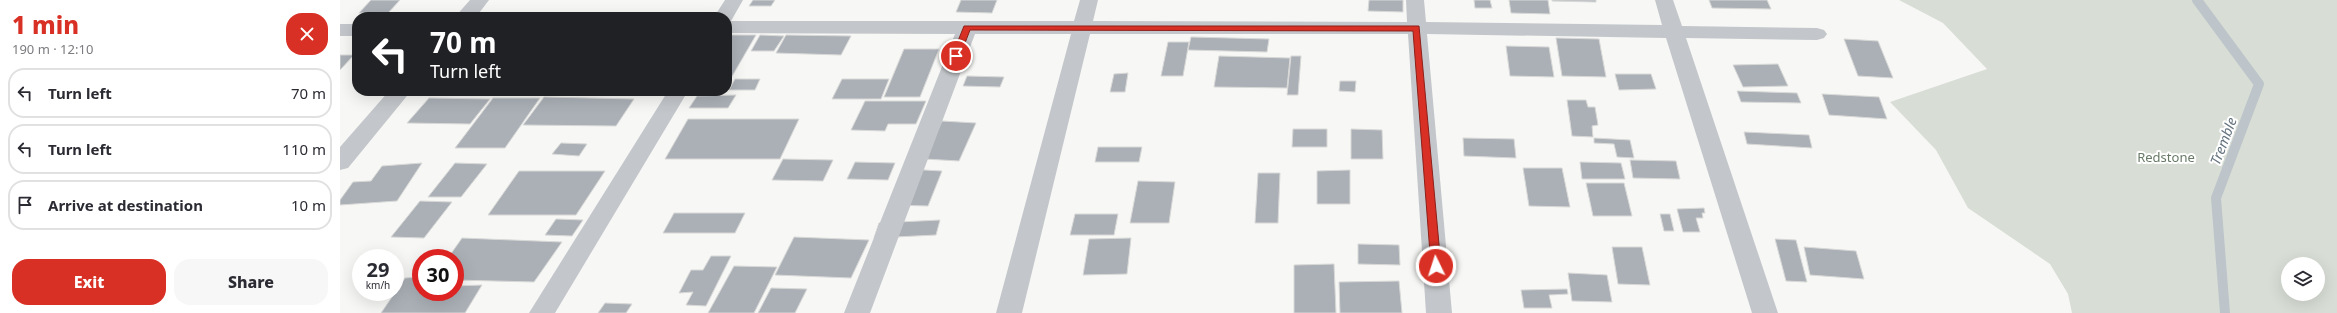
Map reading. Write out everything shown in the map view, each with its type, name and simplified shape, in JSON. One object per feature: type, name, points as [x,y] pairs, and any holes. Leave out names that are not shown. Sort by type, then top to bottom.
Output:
[{"type":"street","points":[[469,12],[480,0]]},
{"type":"street","points":[[727,12],[734,0]]},
{"type":"street","points":[[1009,313],[1090,0]]},
{"type":"street","points":[[1415,0],[1440,313]]},
{"type":"street","points":[[1664,0],[1765,313]]},
{"type":"street","points":[[732,27],[1417,28],[1817,34]]},
{"type":"street","points":[[857,313],[967,28]]},
{"type":"street","points":[[340,30],[352,30]]},
{"type":"street","points":[[340,162],[397,96]]},
{"type":"street","points":[[542,313],[675,96]]},
{"type":"green space","name":"Redstone","points":[[1899,0],[2337,0],[2337,313],[2072,313],[2068,294],[2050,264],[1968,208],[1936,150],[1890,102],[1987,69],[1943,23]]},
{"type":"building","points":[[371,0],[400,0],[389,12],[360,12]]},
{"type":"building","points":[[753,0],[775,0],[771,6],[749,6]]},
{"type":"building","points":[[961,0],[997,0],[992,13],[956,12]]},
{"type":"building","points":[[1369,0],[1403,0],[1403,12],[1368,11]]},
{"type":"building","points":[[1474,0],[1490,0],[1492,8],[1475,8]]},
{"type":"building","points":[[1509,0],[1548,0],[1550,14],[1511,13]]},
{"type":"building","points":[[1596,0],[1596,2],[1552,1]]},
{"type":"building","points":[[1709,0],[1767,0],[1771,9],[1712,8]]},
{"type":"building","points":[[732,35],[756,35],[732,76]]},
{"type":"building","points":[[760,35],[784,36],[774,51],[751,51]]},
{"type":"building","points":[[786,35],[851,36],[841,55],[776,53]]},
{"type":"building","points":[[1191,37],[1269,39],[1267,52],[1188,50]]},
{"type":"building","points":[[1556,38],[1599,39],[1606,77],[1562,76]]},
{"type":"building","points":[[1844,39],[1878,41],[1893,78],[1858,76]]},
{"type":"building","points":[[1168,42],[1189,42],[1183,76],[1161,76]]},
{"type":"building","points":[[1506,46],[1549,47],[1554,77],[1510,76]]},
{"type":"building","points":[[904,49],[939,49],[920,97],[884,97]]},
{"type":"building","points":[[340,55],[352,55],[352,57],[340,70]]},
{"type":"building","points":[[1219,56],[1290,58],[1287,88],[1214,87]]},
{"type":"building","points":[[1291,56],[1301,56],[1298,95],[1287,95]]},
{"type":"building","points":[[1778,64],[1788,86],[1743,87],[1733,65]]},
{"type":"building","points":[[1128,73],[1125,92],[1110,92],[1114,74]]},
{"type":"building","points":[[1615,74],[1651,74],[1656,89],[1619,90]]},
{"type":"building","points":[[967,76],[1004,77],[1000,87],[963,86]]},
{"type":"building","points":[[735,79],[760,79],[755,90],[732,90],[732,84]]},
{"type":"building","points":[[842,79],[889,79],[881,99],[832,99]]},
{"type":"building","points":[[1340,81],[1356,81],[1355,92],[1339,91]]},
{"type":"building","points":[[1737,91],[1797,93],[1801,103],[1741,102]]},
{"type":"building","points":[[1822,94],[1879,97],[1887,119],[1829,115]]},
{"type":"building","points":[[736,95],[728,108],[689,108],[697,96]]},
{"type":"building","points":[[544,97],[634,99],[616,126],[523,125]]},
{"type":"building","points":[[429,98],[490,99],[470,124],[407,123]]},
{"type":"building","points":[[493,98],[540,98],[505,148],[455,148]]},
{"type":"building","points":[[1567,100],[1586,100],[1588,107],[1595,107],[1598,125],[1592,126],[1593,137],[1572,136]]},
{"type":"building","points":[[865,101],[926,101],[916,124],[888,124],[885,131],[851,130]]},
{"type":"building","points":[[688,119],[799,119],[780,159],[665,159]]},
{"type":"building","points":[[942,121],[976,123],[959,161],[925,159]]},
{"type":"building","points":[[1293,129],[1327,129],[1327,147],[1292,147]]},
{"type":"building","points":[[1351,129],[1382,130],[1383,159],[1351,159]]},
{"type":"building","points":[[1744,132],[1809,135],[1812,148],[1747,144]]},
{"type":"building","points":[[1463,138],[1514,139],[1516,158],[1464,156]]},
{"type":"building","points":[[1594,138],[1630,140],[1634,158],[1617,157],[1614,144],[1594,143]]},
{"type":"building","points":[[561,143],[587,144],[579,156],[552,154]]},
{"type":"building","points":[[1098,147],[1142,147],[1139,162],[1095,162]]},
{"type":"building","points":[[783,159],[833,160],[823,181],[772,180]]},
{"type":"building","points":[[1630,160],[1676,161],[1680,179],[1633,178]]},
{"type":"building","points":[[855,162],[895,163],[888,180],[847,179]]},
{"type":"building","points":[[1580,162],[1621,163],[1625,179],[1582,179]]},
{"type":"building","points":[[422,163],[397,201],[340,205],[340,200],[353,182],[371,181],[382,166]]},
{"type":"building","points":[[455,163],[487,164],[461,197],[428,197]]},
{"type":"building","points":[[1523,168],[1562,168],[1570,207],[1529,206]]},
{"type":"building","points":[[907,169],[942,171],[928,206],[891,205]]},
{"type":"building","points":[[1350,170],[1350,204],[1317,204],[1317,171]]},
{"type":"building","points":[[519,171],[605,171],[576,215],[488,215]]},
{"type":"building","points":[[1258,173],[1280,173],[1278,223],[1255,223]]},
{"type":"building","points":[[1138,181],[1175,182],[1169,223],[1130,223]]},
{"type":"building","points":[[1586,183],[1624,183],[1632,216],[1593,216]]},
{"type":"building","points":[[420,201],[452,202],[424,238],[391,237]]},
{"type":"building","points":[[1704,208],[1705,213],[1702,213],[1703,218],[1696,218],[1700,232],[1683,232],[1677,209]]},
{"type":"building","points":[[674,213],[745,213],[735,233],[663,233]]},
{"type":"building","points":[[1075,214],[1118,214],[1114,235],[1070,235]]},
{"type":"building","points":[[1660,214],[1670,214],[1674,231],[1664,231]]},
{"type":"building","points":[[556,219],[583,220],[572,236],[545,235]]},
{"type":"building","points":[[940,220],[936,235],[874,238],[879,223]]},
{"type":"building","points":[[794,237],[869,240],[851,278],[775,275]]},
{"type":"building","points":[[462,238],[562,242],[534,282],[464,280],[464,249],[454,249]]},
{"type":"building","points":[[1131,238],[1127,274],[1083,275],[1089,239]]},
{"type":"building","points":[[1775,239],[1796,240],[1807,282],[1786,281]]},
{"type":"building","points":[[1358,244],[1399,245],[1400,265],[1358,264]]},
{"type":"building","points":[[1612,247],[1642,247],[1650,285],[1618,284]]},
{"type":"building","points":[[1804,247],[1856,251],[1864,279],[1810,275]]},
{"type":"building","points":[[711,256],[731,256],[706,306],[686,305],[693,292],[679,293],[691,270],[703,270]]},
{"type":"building","points":[[1334,264],[1336,313],[1294,313],[1294,265]]},
{"type":"building","points":[[734,266],[777,267],[754,313],[708,313]]},
{"type":"building","points":[[1568,273],[1607,275],[1612,302],[1572,301]]},
{"type":"building","points":[[405,278],[412,278],[412,301],[464,301],[464,286],[482,285],[465,313],[381,313],[389,301],[404,301]]},
{"type":"building","points":[[1399,281],[1402,313],[1340,313],[1339,282]]},
{"type":"building","points":[[771,288],[807,289],[795,313],[758,313]]},
{"type":"building","points":[[1567,289],[1568,294],[1549,295],[1552,308],[1524,308],[1521,290]]},
{"type":"building","points":[[605,303],[632,304],[626,313],[598,313]]},
{"type":"waterway","name":"Tremble","points":[[2197,0],[2259,84],[2216,198],[2225,313]]},
{"type":"route","points":[[956,56],[967,28],[1417,28],[1436,266]]}]
